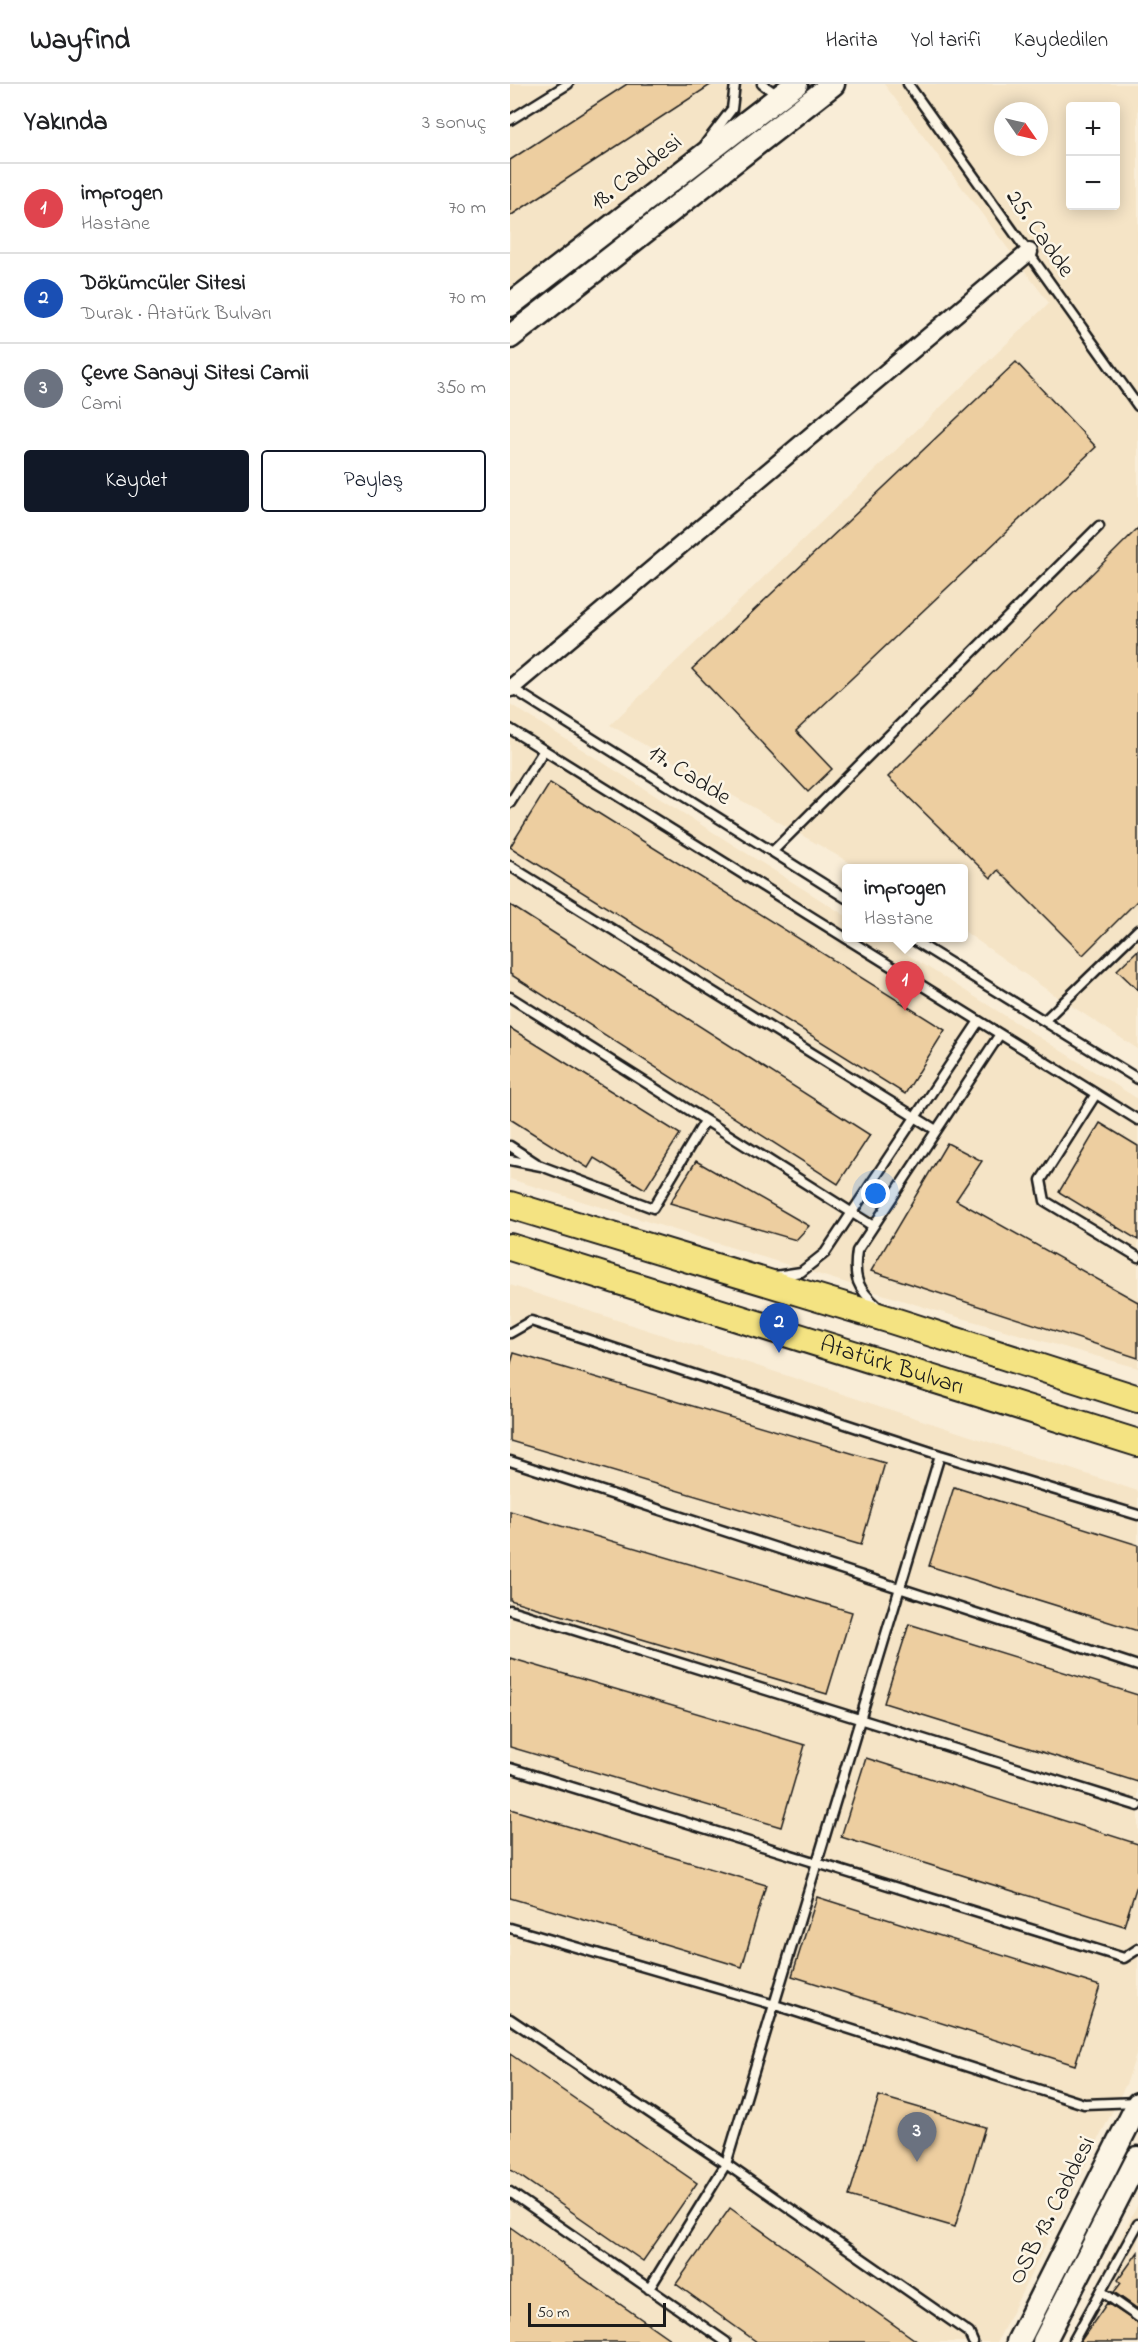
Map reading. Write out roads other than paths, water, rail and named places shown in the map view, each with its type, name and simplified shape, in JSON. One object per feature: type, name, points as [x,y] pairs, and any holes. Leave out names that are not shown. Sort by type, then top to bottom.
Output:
[{"type":"main road","name":"Atatürk Bulvarı","points":[[510,1205],[757,1278],[1138,1399]]},
{"type":"main road","name":"Atatürk Bulvarı","points":[[510,1248],[1138,1443]]},
{"type":"street","points":[[510,337],[788,96],[833,84]]},
{"type":"street","name":"18. Caddesi","points":[[510,305],[684,170],[788,96]]},
{"type":"street","points":[[511,687],[1029,252]]},
{"type":"street","name":"OSB 13. Caddesi","points":[[1018,2342],[1138,2103]]},
{"type":"street","points":[[1044,2342],[1138,2158]]},
{"type":"lane","points":[[510,120],[568,84]]},
{"type":"lane","points":[[684,170],[732,109],[735,84]]},
{"type":"lane","name":"25. Cadde","points":[[908,84],[1138,406]]},
{"type":"lane","points":[[773,851],[1099,526]]},
{"type":"lane","name":"17. Cadde","points":[[511,687],[842,895]]},
{"type":"lane","points":[[510,729],[842,936]]},
{"type":"lane","points":[[510,803],[544,750]]},
{"type":"lane","points":[[510,866],[936,1130]]},
{"type":"lane","points":[[1044,1020],[1138,930]]},
{"type":"lane","points":[[852,942],[1138,1120]]},
{"type":"lane","points":[[917,942],[1138,1079]]},
{"type":"lane","points":[[510,997],[873,1226]]},
{"type":"lane","points":[[757,1278],[801,1272],[825,1253],[979,1021]]},
{"type":"lane","points":[[891,1320],[863,1294],[854,1272],[857,1251],[1000,1034]]},
{"type":"lane","points":[[1096,1094],[1041,1180],[1045,1201],[1138,1257]]},
{"type":"lane","points":[[510,1160],[541,1166],[652,1208],[705,1121]]},
{"type":"lane","points":[[510,1146],[541,1166]]},
{"type":"lane","points":[[510,1333],[531,1322],[940,1455],[1138,1515]]},
{"type":"lane","points":[[649,2289],[726,2164],[940,1455]]},
{"type":"lane","points":[[510,1461],[1138,1666]]},
{"type":"lane","points":[[510,1610],[1138,1806]]},
{"type":"lane","points":[[510,1768],[816,1865],[1124,1958],[1138,1949]]},
{"type":"lane","points":[[510,1928],[775,2005],[1084,2104],[1138,2103]]},
{"type":"lane","points":[[510,2019],[726,2164],[969,2333],[974,2342]]},
{"type":"lane","points":[[510,2192],[726,2342]]},
{"type":"lane","points":[[1073,2342],[1138,2224]]},
{"type":"lane","points":[[1101,2291],[1138,2317]]},
{"type":"place","name":"improgen","points":[[905,1011]]},
{"type":"place","name":"Dökümcüler Sitesi","points":[[779,1353]]},
{"type":"place","name":"Çevre Sanayi Sitesi Camii","points":[[917,2162]]}]
